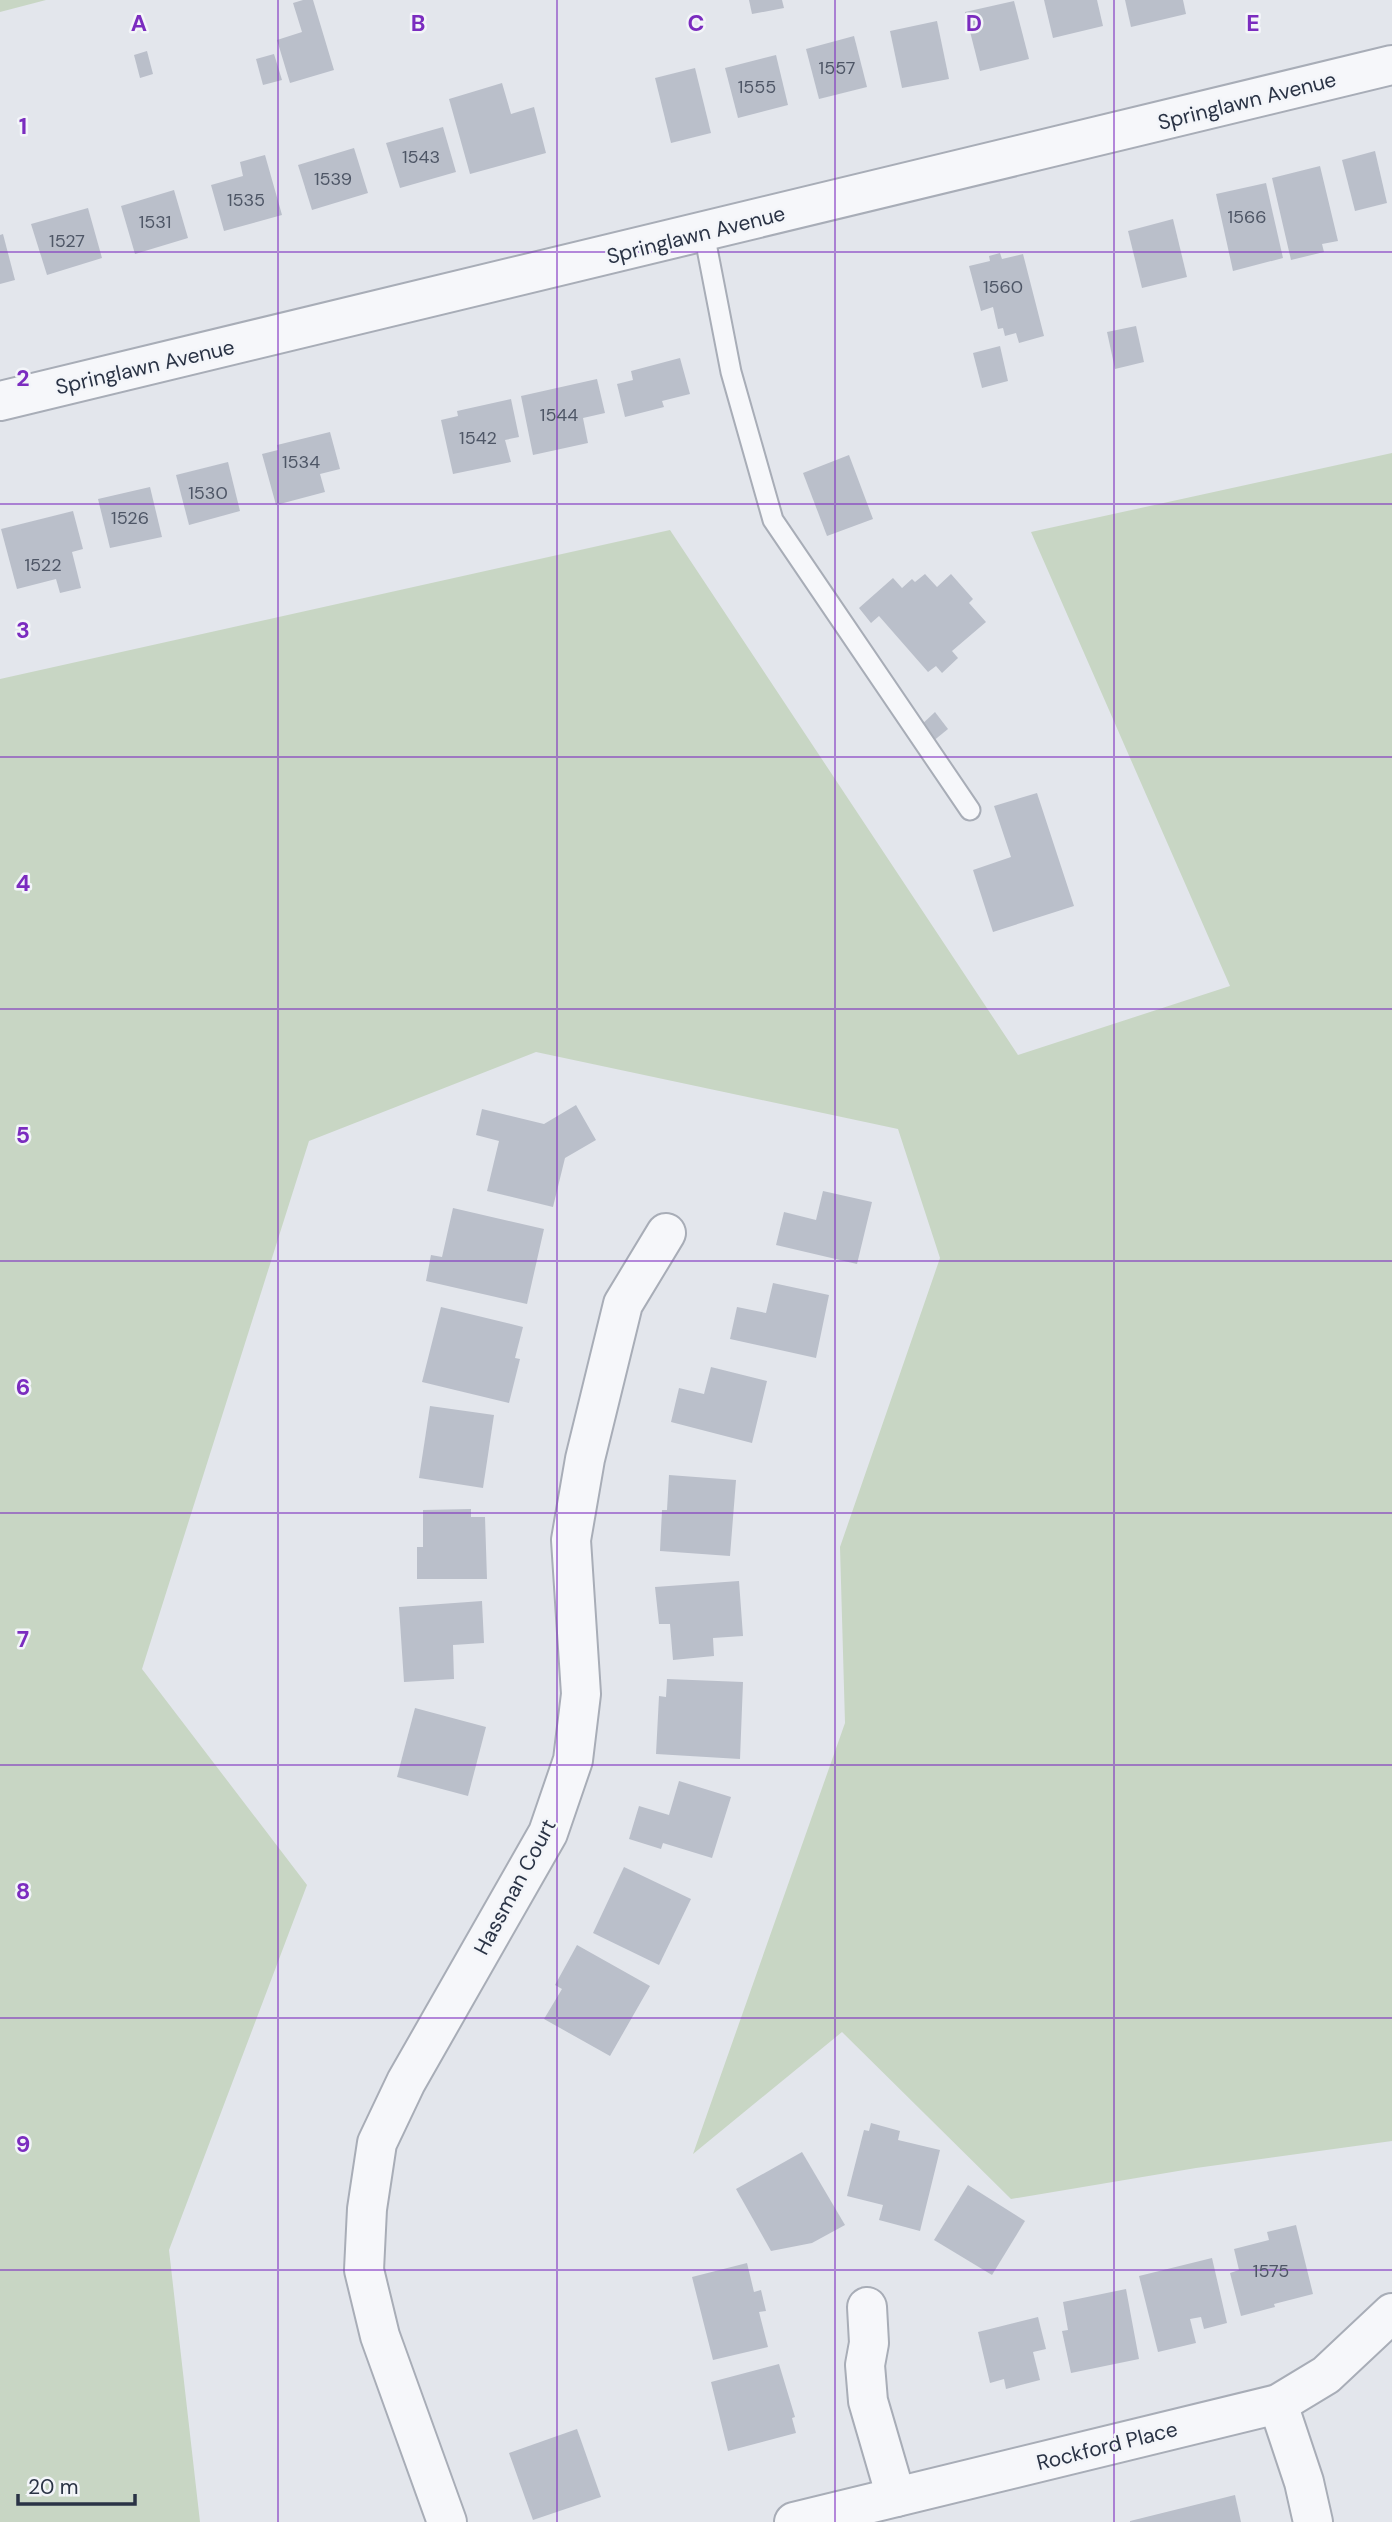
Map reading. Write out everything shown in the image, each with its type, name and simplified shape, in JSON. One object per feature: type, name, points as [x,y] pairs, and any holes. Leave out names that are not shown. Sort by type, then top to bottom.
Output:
[{"type":"street","name":"Springlawn Avenue","points":[[0,401],[1392,65]]},
{"type":"street","name":"Hassman Court","points":[[447,2522],[380,2336],[363,2270],[367,2209],[377,2143],[406,2082],[548,1833],[573,1760],[581,1694],[571,1540],[584,1459],[623,1304],[666,1233]]},
{"type":"street","points":[[867,2307],[869,2343],[864,2365],[868,2401],[896,2497]]},
{"type":"street","name":"Rockford Place","points":[[794,2522],[1278,2404],[1326,2375],[1392,2313]]},
{"type":"street","points":[[1278,2404],[1304,2482],[1313,2522]]},
{"type":"lane","points":[[704,233],[731,372],[774,520],[970,810]]},
{"type":"green space","points":[[0,0],[46,0],[0,12]]},
{"type":"green space","points":[[1392,453],[1392,2141],[1196,2168],[1011,2199],[842,2032],[693,2154],[845,1723],[840,1547],[940,1258],[898,1129],[536,1052],[309,1141],[142,1669],[307,1885],[169,2250],[200,2522],[0,2522],[0,679],[670,530],[1018,1055],[1230,986],[1031,532]]},
{"type":"building","points":[[313,0],[334,70],[290,83],[277,40],[302,32],[293,3]]},
{"type":"building","points":[[749,0],[782,0],[784,8],[752,14]]},
{"type":"building","points":[[1044,0],[1097,0],[1103,26],[1053,38]]},
{"type":"building","points":[[1125,0],[1183,0],[1186,14],[1131,27]]},
{"type":"building","points":[[1014,1],[1029,59],[980,71],[965,12]]},
{"type":"building","points":[[937,21],[949,79],[902,88],[890,31]]},
{"type":"building","points":[[854,36],[867,87],[819,99],[806,49]]},
{"type":"building","points":[[147,51],[153,74],[140,78],[134,55]]},
{"type":"building","points":[[274,54],[282,80],[263,85],[256,59]]},
{"type":"building","points":[[776,55],[788,105],[738,118],[725,68]]},
{"type":"building","points":[[695,68],[711,133],[671,143],[655,78]]},
{"type":"building","points":[[502,83],[511,114],[534,107],[546,153],[470,174],[449,99]]},
{"type":"building","points":[[443,127],[456,172],[400,188],[386,143]]},
{"type":"building","points":[[354,148],[368,193],[312,210],[298,165]]},
{"type":"building","points":[[1375,151],[1387,203],[1355,211],[1342,160]]},
{"type":"building","points":[[265,155],[282,215],[224,231],[211,185],[243,176],[240,162]]},
{"type":"building","points":[[1320,166],[1338,241],[1322,244],[1324,252],[1291,260],[1272,178]]},
{"type":"building","points":[[1266,183],[1283,258],[1233,271],[1216,194]]},
{"type":"building","points":[[174,190],[188,238],[135,254],[121,206]]},
{"type":"building","points":[[88,208],[102,258],[47,275],[31,224]]},
{"type":"building","points":[[1173,219],[1187,277],[1142,288],[1128,231]]},
{"type":"building","points":[[3,234],[15,280],[0,284],[0,235]]},
{"type":"building","points":[[1000,253],[1002,259],[1023,254],[1044,336],[1019,343],[1016,333],[1005,336],[1003,328],[998,329],[993,307],[981,311],[969,266],[990,261],[989,256]]},
{"type":"building","points":[[1136,326],[1144,362],[1115,369],[1107,332]]},
{"type":"building","points":[[1000,346],[1008,381],[982,388],[973,353]]},
{"type":"building","points":[[680,358],[690,394],[662,401],[664,407],[625,417],[617,384],[633,380],[631,371]]},
{"type":"building","points":[[597,379],[605,413],[583,418],[588,443],[533,455],[521,396]]},
{"type":"building","points":[[511,399],[519,437],[505,440],[511,462],[453,474],[441,420],[458,416],[457,411]]},
{"type":"building","points":[[330,432],[340,469],[320,474],[325,492],[276,505],[262,454],[278,450],[277,445]]},
{"type":"building","points":[[849,455],[873,519],[827,536],[803,473]]},
{"type":"building","points":[[228,462],[240,511],[189,525],[176,475]]},
{"type":"building","points":[[150,487],[162,537],[110,548],[98,499]]},
{"type":"building","points":[[73,511],[83,549],[72,552],[81,588],[60,593],[56,579],[17,589],[1,529]]},
{"type":"building","points":[[925,574],[937,587],[951,574],[973,599],[969,603],[986,622],[952,651],[958,658],[942,673],[936,666],[928,672],[879,616],[871,623],[859,608],[893,578],[902,588],[912,579],[915,582]]},
{"type":"building","points":[[935,712],[948,729],[932,742],[919,727]]},
{"type":"building","points":[[1037,793],[1074,906],[993,932],[973,870],[1011,857],[994,806]]},
{"type":"building","points":[[576,1105],[596,1140],[565,1158],[553,1207],[487,1191],[499,1141],[476,1135],[482,1109],[544,1124]]},
{"type":"building","points":[[823,1191],[872,1202],[857,1264],[776,1245],[784,1212],[816,1220]]},
{"type":"building","points":[[453,1208],[544,1229],[527,1304],[426,1281],[431,1255],[442,1257]]},
{"type":"building","points":[[773,1283],[829,1295],[816,1358],[730,1339],[737,1307],[766,1313]]},
{"type":"building","points":[[441,1307],[523,1327],[515,1358],[520,1359],[509,1403],[422,1382]]},
{"type":"building","points":[[711,1367],[767,1381],[752,1443],[671,1422],[679,1388],[704,1394]]},
{"type":"building","points":[[430,1406],[494,1415],[483,1488],[419,1478]]},
{"type":"building","points":[[669,1475],[736,1480],[730,1556],[660,1551],[662,1510],[667,1510]]},
{"type":"building","points":[[471,1509],[471,1517],[485,1517],[487,1579],[417,1579],[417,1547],[423,1547],[423,1510]]},
{"type":"building","points":[[739,1581],[743,1636],[713,1638],[714,1656],[673,1660],[670,1624],[659,1624],[655,1587]]},
{"type":"building","points":[[482,1601],[484,1643],[453,1645],[454,1679],[404,1682],[399,1607]]},
{"type":"building","points":[[667,1679],[743,1682],[740,1759],[656,1754],[659,1696],[666,1697]]},
{"type":"building","points":[[415,1708],[486,1727],[468,1796],[397,1777]]},
{"type":"building","points":[[679,1781],[731,1797],[712,1858],[663,1843],[661,1849],[629,1839],[639,1806],[669,1815]]},
{"type":"building","points":[[624,1867],[691,1899],[659,1965],[593,1933]]},
{"type":"building","points":[[577,1945],[650,1986],[610,2056],[544,2019],[562,1989],[555,1985]]},
{"type":"building","points":[[871,2123],[900,2131],[898,2140],[940,2150],[920,2231],[879,2220],[883,2205],[847,2196],[864,2130],[869,2131]]},
{"type":"building","points":[[802,2152],[845,2225],[812,2243],[771,2251],[736,2189]]},
{"type":"building","points":[[968,2185],[1025,2221],[992,2275],[934,2240]]},
{"type":"building","points":[[1296,2225],[1313,2294],[1241,2316],[1230,2273],[1239,2270],[1234,2249],[1269,2240],[1267,2232]]},
{"type":"building","points":[[1212,2258],[1227,2323],[1204,2329],[1201,2317],[1190,2319],[1196,2343],[1158,2352],[1139,2276]]},
{"type":"building","points":[[747,2263],[754,2292],[761,2290],[766,2311],[759,2312],[768,2347],[713,2360],[692,2277]]},
{"type":"building","points":[[1126,2289],[1139,2359],[1071,2373],[1062,2331],[1068,2330],[1063,2302]]},
{"type":"building","points":[[1038,2317],[1046,2349],[1033,2352],[1040,2380],[1006,2389],[1004,2379],[990,2383],[978,2332]]},
{"type":"building","points":[[779,2364],[795,2417],[792,2418],[796,2433],[728,2451],[711,2382]]},
{"type":"building","points":[[577,2429],[601,2497],[533,2520],[509,2453]]},
{"type":"building","points":[[1235,2495],[1241,2522],[1130,2522],[1130,2521]]}]
